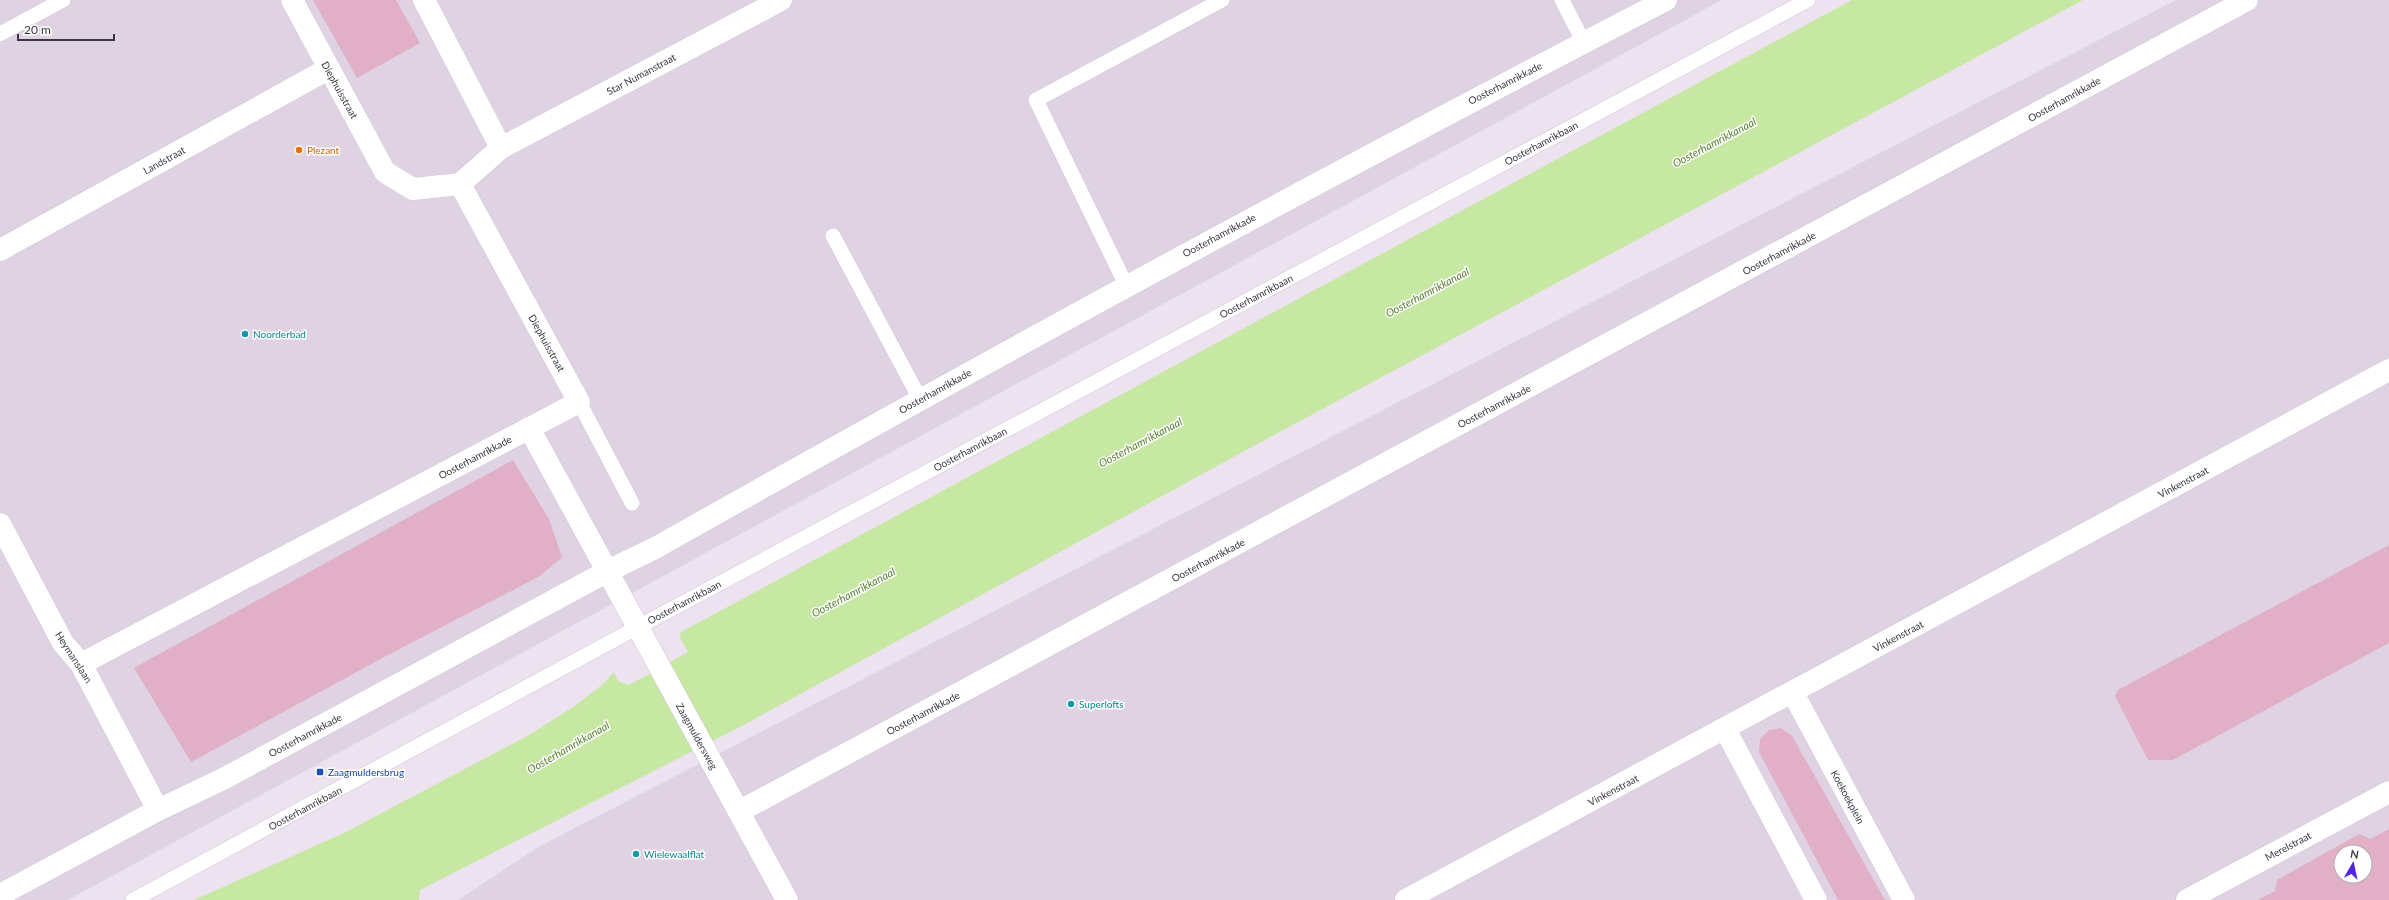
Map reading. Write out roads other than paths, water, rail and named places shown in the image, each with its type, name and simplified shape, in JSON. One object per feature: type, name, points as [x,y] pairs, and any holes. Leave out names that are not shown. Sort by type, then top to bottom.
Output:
[{"type":"street","name":"Diephuisstraat","points":[[292,0],[385,172],[413,189],[460,184],[579,402]]},
{"type":"street","points":[[424,0],[501,148],[460,184]]},
{"type":"street","name":"Star Numanstraat","points":[[501,148],[781,0]]},
{"type":"street","name":"Oosterhamrikkade","points":[[0,895],[158,810],[223,779],[608,571],[657,547],[920,399],[1414,130],[1666,0]]},
{"type":"street","name":"Oosterhamrikkade","points":[[740,811],[2247,0]]},
{"type":"street","name":"Landstraat","points":[[0,250],[328,69]]},
{"type":"street","name":"Vinkenstraat","points":[[1406,900],[1725,730],[2389,370]]},
{"type":"street","name":"Oosterhamrikkade","points":[[81,664],[579,402]]},
{"type":"street","points":[[529,428],[608,571]]},
{"type":"street","name":"Heymanslaan","points":[[0,524],[63,643],[81,664],[158,810]]},
{"type":"street","name":"Zaagmuldersweg","points":[[608,571],[708,756],[740,811],[787,900]]},
{"type":"street","name":"Koekoekplein","points":[[1793,693],[1904,900]]},
{"type":"street","points":[[1725,730],[1816,900]]},
{"type":"street","name":"Merelstraat","points":[[2187,900],[2389,792]]},
{"type":"lane","points":[[0,34],[63,0]]},
{"type":"lane","points":[[1126,286],[1036,100],[1222,0]]},
{"type":"lane","points":[[1562,0],[1584,42]]},
{"type":"lane","name":"Oosterhamrikbaan","points":[[133,900],[638,626],[1808,0]]},
{"type":"lane","points":[[833,236],[920,399]]},
{"type":"lane","name":"Diephuisstraat","points":[[579,402],[632,503]]},
{"type":"water","name":"Oosterhamrikkanaal","points":[[1852,0],[2083,0],[1261,442],[740,727],[420,890],[419,900],[194,900],[346,832],[529,735],[576,705],[603,684],[614,672],[618,681],[628,685],[635,682],[688,652],[680,638],[681,632]]},
{"type":"place","name":"Plezant","points":[[299,150]]},
{"type":"place","name":"Noorderbad","points":[[245,334]]},
{"type":"place","name":"Superlofts","points":[[1071,704]]},
{"type":"place","name":"Zaagmuldersbrug","points":[[320,772]]},
{"type":"place","name":"Wielewaalflat","points":[[636,854]]}]
